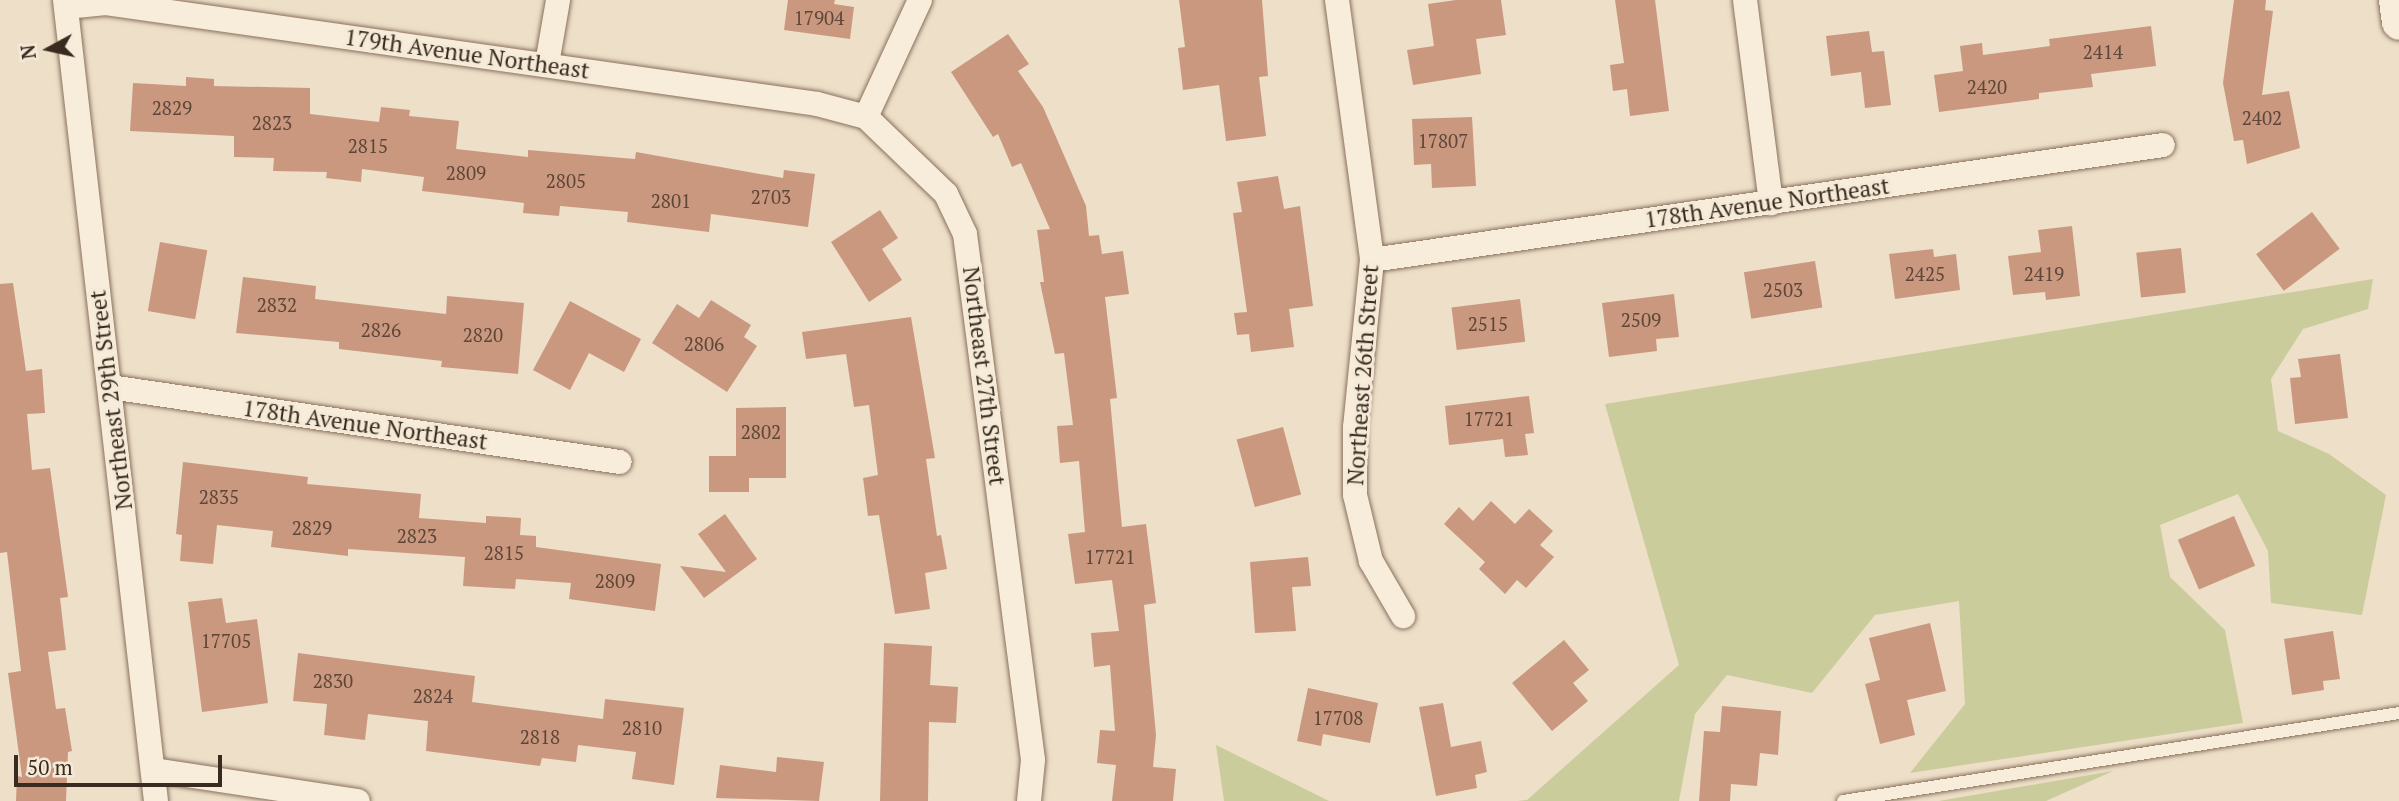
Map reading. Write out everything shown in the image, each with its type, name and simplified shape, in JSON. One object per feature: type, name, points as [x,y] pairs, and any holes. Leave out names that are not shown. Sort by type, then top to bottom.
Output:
[{"type":"main road","points":[[2396,0],[2399,22]]},
{"type":"street","points":[[547,64],[558,0]]},
{"type":"street","points":[[866,117],[920,0]]},
{"type":"street","name":"Northeast 26th Street","points":[[1338,0],[1372,260],[1355,427],[1355,495],[1371,561],[1403,615]]},
{"type":"street","points":[[1745,0],[1771,203]]},
{"type":"street","name":"179th Avenue Northeast","points":[[65,4],[106,3],[547,64],[817,104],[866,117]]},
{"type":"street","name":"Northeast 29th Street","points":[[65,4],[156,801]]},
{"type":"street","name":"Northeast 27th Street","points":[[866,117],[946,194],[965,234],[1033,760],[1029,801]]},
{"type":"street","name":"178th Avenue Northeast","points":[[1372,260],[2163,145]]},
{"type":"street","name":"178th Avenue Northeast","points":[[110,387],[620,462]]},
{"type":"street","points":[[153,770],[358,801]]},
{"type":"lane","points":[[1843,801],[2399,713]]},
{"type":"green space","points":[[2373,279],[2368,309],[2303,329],[2271,379],[2278,431],[2329,454],[2386,495],[2362,615],[2271,603],[2268,551],[2238,494],[2160,525],[2170,577],[2225,630],[2243,723],[1910,773],[1965,704],[1959,601],[1875,615],[1812,693],[1727,675],[1695,714],[1679,801],[1518,801],[1527,800],[1679,665],[1605,404]]},
{"type":"green space","points":[[1216,745],[1329,801],[1224,801]]},
{"type":"green space","points":[[2113,771],[2046,801],[1939,801]]},
{"type":"building","points":[[788,0],[835,0],[834,4],[854,7],[850,39],[784,30]]},
{"type":"building","points":[[1179,0],[1262,0],[1268,76],[1259,77],[1266,136],[1226,141],[1219,85],[1183,90],[1178,48],[1185,47]]},
{"type":"building","points":[[1456,0],[1501,0],[1506,35],[1476,39],[1481,74],[1413,85],[1407,50],[1434,46],[1428,4]]},
{"type":"building","points":[[1615,0],[1655,0],[1669,111],[1630,116],[1627,89],[1613,91],[1610,65],[1624,63]]},
{"type":"building","points":[[2234,0],[2266,0],[2265,10],[2273,11],[2262,95],[2289,91],[2300,148],[2247,164],[2243,140],[2234,141],[2223,83]]},
{"type":"building","points":[[2151,26],[2156,66],[2091,74],[2093,87],[2039,93],[2039,99],[1939,112],[1934,75],[1963,71],[1960,46],[1982,43],[1983,55],[2050,46],[2049,39]]},
{"type":"building","points":[[1869,31],[1872,52],[1884,51],[1891,105],[1865,108],[1861,72],[1831,76],[1826,36]]},
{"type":"building","points":[[1008,34],[1029,64],[1018,71],[1043,107],[1086,206],[1089,236],[1099,235],[1102,254],[1123,251],[1129,294],[1105,297],[1117,398],[1110,399],[1122,527],[1146,524],[1156,603],[1144,605],[1156,735],[1153,767],[1176,769],[1173,801],[1112,801],[1116,765],[1097,763],[1100,730],[1115,731],[1110,665],[1094,667],[1091,633],[1119,631],[1112,580],[1075,584],[1068,534],[1085,532],[1079,461],[1060,463],[1057,426],[1073,425],[1064,353],[1055,354],[1040,282],[1044,282],[1037,230],[1050,229],[1021,163],[1012,167],[998,134],[993,137],[951,72]]},
{"type":"building","points":[[186,77],[214,79],[214,86],[310,88],[310,114],[379,122],[381,107],[410,110],[409,116],[459,121],[456,149],[528,157],[528,150],[635,159],[636,152],[783,178],[784,170],[815,174],[808,227],[711,214],[709,232],[627,222],[628,212],[560,206],[559,216],[523,213],[524,203],[422,191],[424,177],[362,169],[361,182],[326,178],[327,172],[273,171],[274,158],[234,157],[234,136],[130,131],[133,83],[186,86]]},
{"type":"building","points":[[1472,117],[1476,186],[1432,188],[1431,164],[1414,165],[1412,119]]},
{"type":"building","points":[[1278,176],[1284,209],[1300,206],[1313,306],[1289,309],[1294,347],[1251,352],[1249,334],[1237,335],[1234,313],[1247,312],[1233,213],[1242,212],[1237,182]]},
{"type":"building","points":[[880,210],[898,238],[882,249],[902,280],[869,302],[831,242]]},
{"type":"building","points":[[2312,212],[2340,249],[2284,291],[2256,254]]},
{"type":"building","points":[[2072,226],[2080,296],[2046,300],[2045,292],[2013,295],[2008,256],[2041,252],[2038,230]]},
{"type":"building","points":[[160,242],[207,250],[195,319],[148,311]]},
{"type":"building","points":[[2181,248],[2186,293],[2141,297],[2136,253]]},
{"type":"building","points":[[1933,249],[1934,257],[1956,254],[1960,290],[1895,299],[1889,254]]},
{"type":"building","points":[[1815,261],[1822,307],[1751,319],[1744,272]]},
{"type":"building","points":[[243,277],[316,286],[315,299],[446,314],[447,296],[524,303],[518,374],[441,367],[442,361],[339,349],[339,342],[236,333]]},
{"type":"building","points":[[13,283],[26,371],[42,369],[45,413],[27,414],[32,470],[50,468],[68,597],[60,598],[66,650],[48,652],[56,709],[65,708],[72,751],[68,752],[66,801],[16,801],[17,776],[22,777],[8,673],[21,671],[7,552],[0,553],[0,284]]},
{"type":"building","points":[[1674,294],[1679,337],[1656,339],[1657,351],[1609,357],[1602,303]]},
{"type":"building","points":[[1520,299],[1525,342],[1457,350],[1452,307]]},
{"type":"building","points":[[711,300],[751,325],[744,337],[757,346],[727,392],[652,343],[677,304],[699,318]]},
{"type":"building","points":[[570,301],[641,339],[624,372],[589,353],[570,390],[533,370]]},
{"type":"building","points":[[911,317],[935,458],[926,459],[937,536],[941,535],[947,569],[925,573],[930,609],[895,614],[879,515],[868,516],[863,478],[878,475],[869,405],[854,407],[846,354],[806,359],[802,332]]},
{"type":"building","points":[[2340,354],[2348,418],[2295,424],[2290,378],[2301,377],[2298,359]]},
{"type":"building","points":[[1529,396],[1534,433],[1525,434],[1528,455],[1505,457],[1503,439],[1449,445],[1445,406]]},
{"type":"building","points":[[786,407],[786,478],[749,478],[749,492],[709,492],[709,456],[736,456],[736,408]]},
{"type":"building","points":[[1283,427],[1301,495],[1255,507],[1237,439]]},
{"type":"building","points":[[183,462],[308,477],[307,484],[421,494],[419,518],[486,523],[486,516],[521,518],[520,535],[536,536],[536,547],[661,564],[655,611],[569,599],[571,583],[516,579],[515,589],[463,586],[465,557],[348,549],[348,556],[271,547],[273,531],[217,525],[213,564],[180,561],[182,535],[176,534]]},
{"type":"building","points":[[1491,501],[1515,524],[1529,509],[1553,531],[1540,545],[1554,557],[1526,588],[1517,580],[1505,594],[1479,569],[1485,562],[1444,524],[1459,507],[1473,521]]},
{"type":"building","points":[[725,514],[757,559],[704,598],[680,566],[726,572],[698,534]]},
{"type":"building","points":[[2234,516],[2255,566],[2199,590],[2178,540]]},
{"type":"building","points":[[1308,557],[1311,586],[1292,587],[1296,631],[1255,633],[1250,562]]},
{"type":"building","points":[[222,598],[226,623],[257,619],[268,703],[202,712],[188,602]]},
{"type":"building","points":[[1930,623],[1946,691],[1907,700],[1915,735],[1880,744],[1865,684],[1880,680],[1869,638]]},
{"type":"building","points":[[2333,631],[2340,679],[2323,681],[2324,690],[2292,695],[2284,639]]},
{"type":"building","points":[[1564,640],[1589,670],[1573,683],[1588,701],[1552,731],[1512,683]]},
{"type":"building","points":[[884,643],[932,646],[930,685],[958,687],[956,723],[929,722],[928,801],[880,801]]},
{"type":"building","points":[[298,653],[475,676],[472,702],[603,719],[605,699],[684,708],[674,785],[632,779],[636,752],[578,745],[576,762],[542,758],[540,766],[426,751],[428,721],[368,714],[365,740],[324,735],[327,704],[293,701]]},
{"type":"building","points":[[1308,688],[1378,703],[1370,743],[1323,734],[1321,746],[1297,741]]},
{"type":"building","points":[[1443,703],[1451,747],[1481,741],[1487,772],[1475,775],[1477,788],[1436,796],[1419,707]]},
{"type":"building","points":[[1722,706],[1781,711],[1778,755],[1760,753],[1757,786],[1731,784],[1730,801],[1699,801],[1704,731],[1720,732]]},
{"type":"building","points":[[777,757],[824,762],[819,801],[716,798],[720,765],[776,772]]}]
